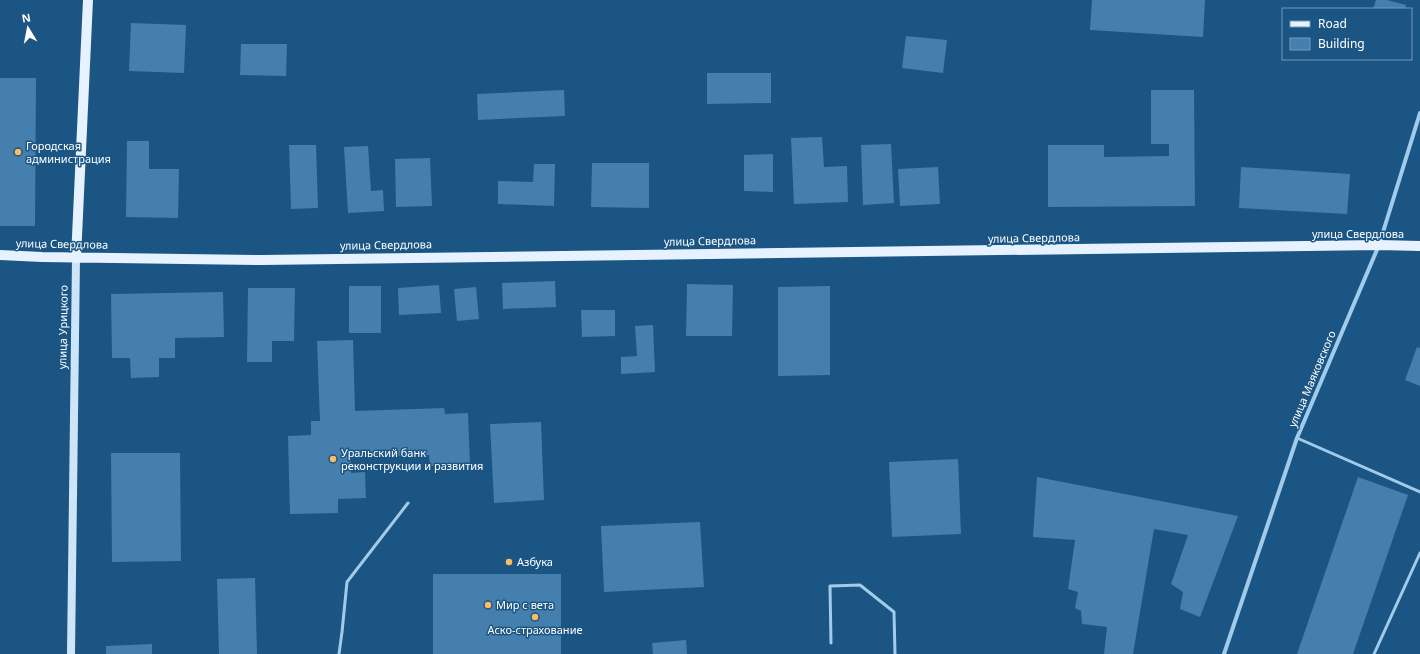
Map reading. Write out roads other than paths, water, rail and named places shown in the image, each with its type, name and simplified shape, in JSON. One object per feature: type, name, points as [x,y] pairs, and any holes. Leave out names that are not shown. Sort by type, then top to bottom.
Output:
[{"type":"main road","name":"улица Урицкого","points":[[71,654],[76,258],[88,0]]},
{"type":"main road","name":"улица Свердлова","points":[[0,255],[76,258],[262,260],[1379,245],[1420,246]]},
{"type":"street","name":"улица Маяковского","points":[[1224,654],[1297,438],[1379,245],[1420,113]]},
{"type":"lane","points":[[1297,438],[1420,492]]},
{"type":"lane","points":[[339,654],[347,582],[408,503]]},
{"type":"lane","points":[[1374,654],[1420,553]]},
{"type":"lane","points":[[831,643],[830,586],[860,585],[894,612],[895,654]]},
{"type":"place","name":"Городская администрация","points":[[18,152]]},
{"type":"place","name":"Уральский банк реконструкции и развития","points":[[333,459]]},
{"type":"place","name":"Азбука","points":[[509,562]]},
{"type":"place","name":"Мир с вета","points":[[488,605]]},
{"type":"place","name":"Аско-страхование","points":[[535,617]]}]
